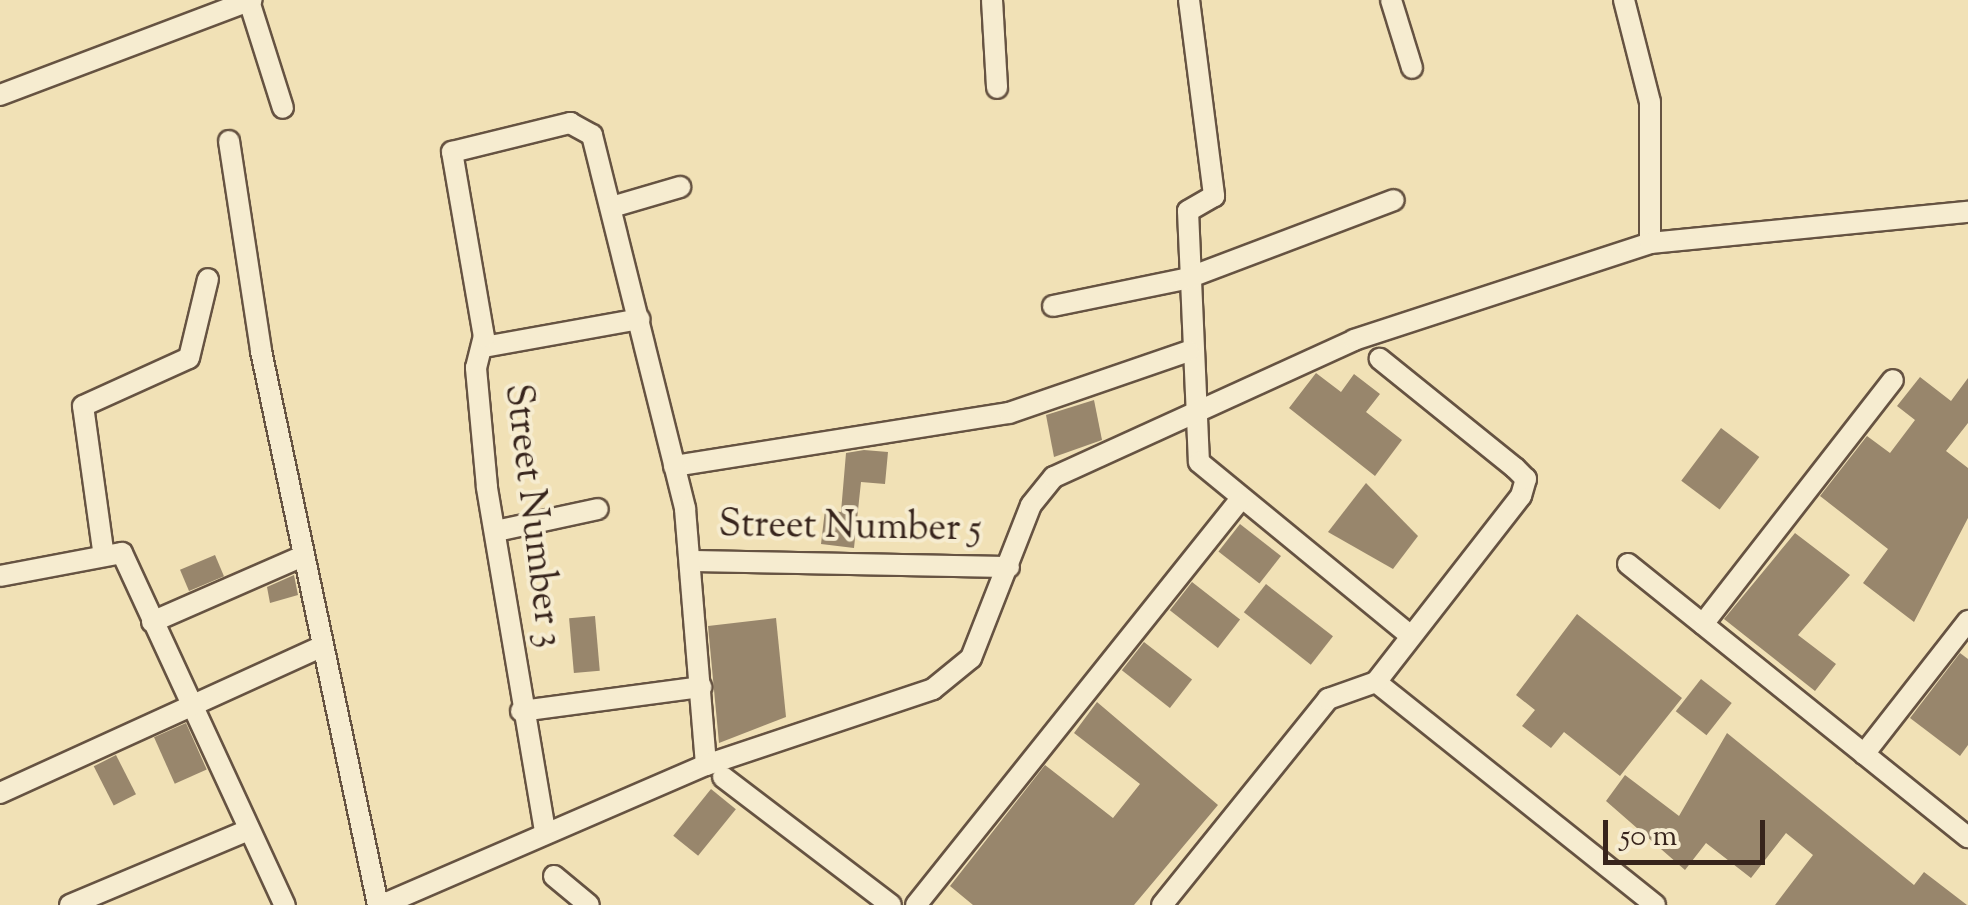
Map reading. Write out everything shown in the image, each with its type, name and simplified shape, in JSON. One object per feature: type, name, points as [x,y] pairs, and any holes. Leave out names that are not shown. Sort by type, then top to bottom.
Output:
[{"type":"street","points":[[0,95],[250,0],[283,108]]},
{"type":"street","points":[[992,0],[998,88]]},
{"type":"street","points":[[1189,0],[1214,196],[1188,211],[1185,278],[1193,416],[1206,476],[1411,636]]},
{"type":"street","points":[[1391,0],[1412,68]]},
{"type":"street","points":[[1624,0],[1650,102],[1650,243]]},
{"type":"street","name":"Street Number 3","points":[[545,831],[521,711],[496,530],[476,368],[484,347],[452,152],[584,124],[615,206]]},
{"type":"street","points":[[229,141],[320,647],[380,905],[545,831],[933,689],[971,658],[1031,504],[1054,478],[1354,340],[1650,243],[1968,212]]},
{"type":"street","points":[[680,187],[615,206],[674,466],[691,561],[701,687],[714,771],[891,905]]},
{"type":"street","points":[[1053,306],[1185,278],[1394,200]]},
{"type":"street","points":[[103,550],[83,406],[189,358],[208,279]]},
{"type":"street","points":[[484,347],[639,319]]},
{"type":"street","points":[[674,466],[1009,413],[1188,351]]},
{"type":"street","points":[[1162,905],[1328,698],[1376,682],[1526,480],[1380,359]]},
{"type":"street","points":[[1703,624],[1893,380]]},
{"type":"street","points":[[916,905],[1239,501]]},
{"type":"street","points":[[496,530],[598,509]]},
{"type":"street","points":[[0,576],[103,550],[122,553],[189,706],[286,905]]},
{"type":"street","points":[[152,622],[303,556]]},
{"type":"street","name":"Street Number 5","points":[[691,561],[1009,567]]},
{"type":"street","points":[[1628,564],[1968,837]]},
{"type":"street","points":[[1864,754],[1968,622]]},
{"type":"street","points":[[0,793],[320,647]]},
{"type":"street","points":[[1376,682],[1654,905]]},
{"type":"street","points":[[521,711],[701,687]]},
{"type":"street","points":[[70,905],[248,830]]},
{"type":"street","points":[[554,876],[589,905]]},
{"type":"building","points":[[1316,373],[1341,392],[1354,374],[1380,394],[1366,412],[1402,440],[1375,476],[1289,408]]},
{"type":"building","points":[[1920,377],[1951,401],[1968,378],[1968,423],[1946,451],[1968,468],[1968,518],[1914,622],[1863,583],[1888,549],[1820,496],[1867,436],[1890,453],[1915,420],[1897,406]]},
{"type":"building","points":[[1094,400],[1102,440],[1054,457],[1046,415]]},
{"type":"building","points":[[1721,428],[1759,457],[1720,510],[1681,481]]},
{"type":"building","points":[[888,452],[885,484],[861,482],[854,548],[821,544],[825,510],[841,512],[846,453]]},
{"type":"building","points":[[1366,483],[1418,536],[1393,569],[1328,532]]},
{"type":"building","points":[[1240,524],[1281,556],[1259,584],[1218,552]]},
{"type":"building","points":[[1795,533],[1850,575],[1798,635],[1836,664],[1815,691],[1724,619]]},
{"type":"building","points":[[215,555],[224,576],[189,591],[180,570]]},
{"type":"building","points":[[294,575],[298,595],[270,603],[267,587]]},
{"type":"building","points":[[1192,582],[1240,620],[1218,648],[1170,610]]},
{"type":"building","points":[[1266,584],[1333,636],[1311,665],[1244,612]]},
{"type":"building","points":[[1577,614],[1682,698],[1620,776],[1564,732],[1551,748],[1522,726],[1535,710],[1516,695]]},
{"type":"building","points":[[595,616],[600,671],[574,673],[569,618]]},
{"type":"building","points":[[776,618],[786,717],[719,743],[708,626]]},
{"type":"building","points":[[1144,642],[1192,680],[1170,708],[1122,670]]},
{"type":"building","points":[[1960,653],[1968,659],[1968,745],[1960,756],[1910,718]]},
{"type":"building","points":[[1701,679],[1732,703],[1706,735],[1676,711]]},
{"type":"building","points":[[1097,702],[1218,805],[1134,905],[973,905],[950,886],[1045,765],[1113,818],[1140,784],[1074,733]]},
{"type":"building","points":[[186,723],[207,770],[175,784],[154,737]]},
{"type":"building","points":[[1727,733],[1914,885],[1924,872],[1967,905],[1775,905],[1813,855],[1786,833],[1751,878],[1706,843],[1685,870],[1606,801],[1625,775],[1679,816]]},
{"type":"building","points":[[116,755],[136,794],[114,806],[94,766]]},
{"type":"building","points":[[711,789],[736,809],[698,856],[673,836]]}]
